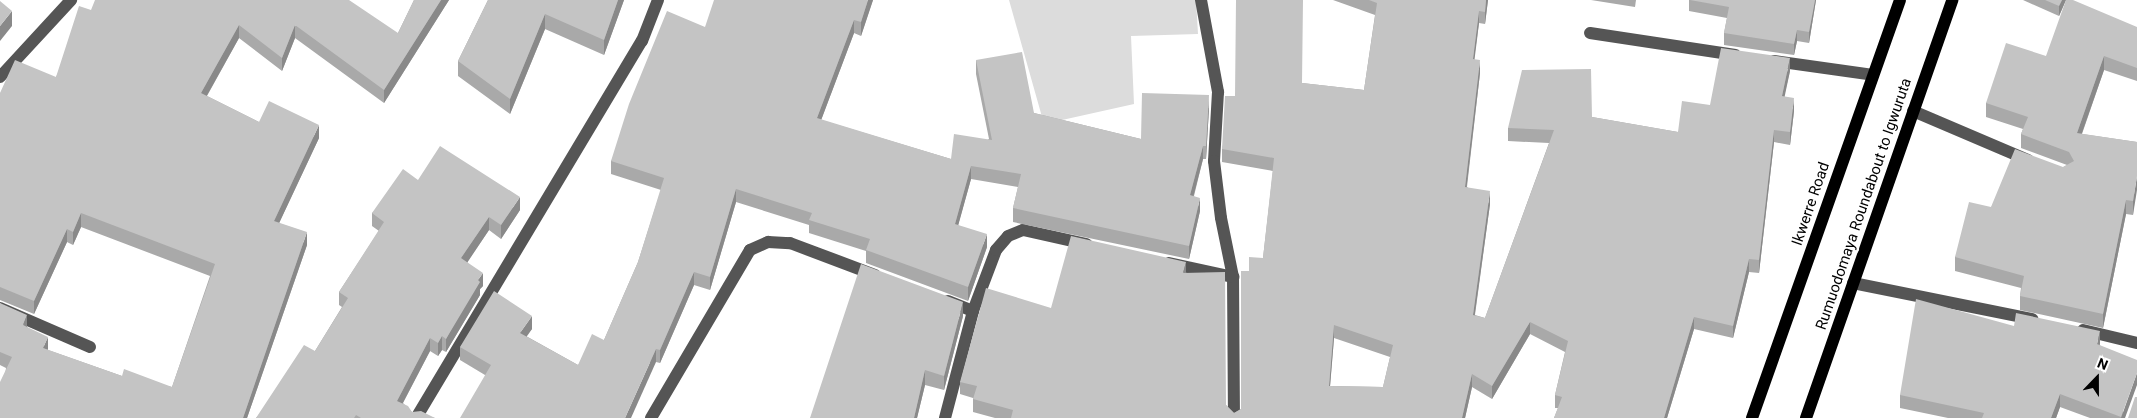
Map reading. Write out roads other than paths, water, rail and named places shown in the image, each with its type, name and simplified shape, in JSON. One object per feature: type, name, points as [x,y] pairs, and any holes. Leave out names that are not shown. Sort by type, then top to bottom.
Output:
[{"type":"main road","name":"Ikwerre Road","points":[[1752,418],[1900,0]]},
{"type":"main road","name":"Rumuodomaya Roundabout to Igwuruta","points":[[1806,418],[1952,0]]},
{"type":"street","points":[[0,77],[71,0]]},
{"type":"street","points":[[416,418],[642,41],[658,0]]},
{"type":"street","points":[[1202,0],[1218,92],[1214,161],[1221,218],[1233,277],[1234,418]]},
{"type":"street","points":[[1590,33],[1873,75]]},
{"type":"street","points":[[1913,111],[2041,165]]},
{"type":"street","points":[[945,418],[973,311],[996,250],[1008,236],[1023,230],[1100,247]]},
{"type":"street","points":[[651,418],[750,250],[768,242],[790,243],[891,280]]},
{"type":"street","points":[[1157,260],[1233,277]]},
{"type":"street","points":[[1853,283],[2046,322]]},
{"type":"street","points":[[936,297],[973,311]]},
{"type":"street","points":[[0,308],[90,347]]},
{"type":"street","points":[[2065,326],[2137,343]]}]
